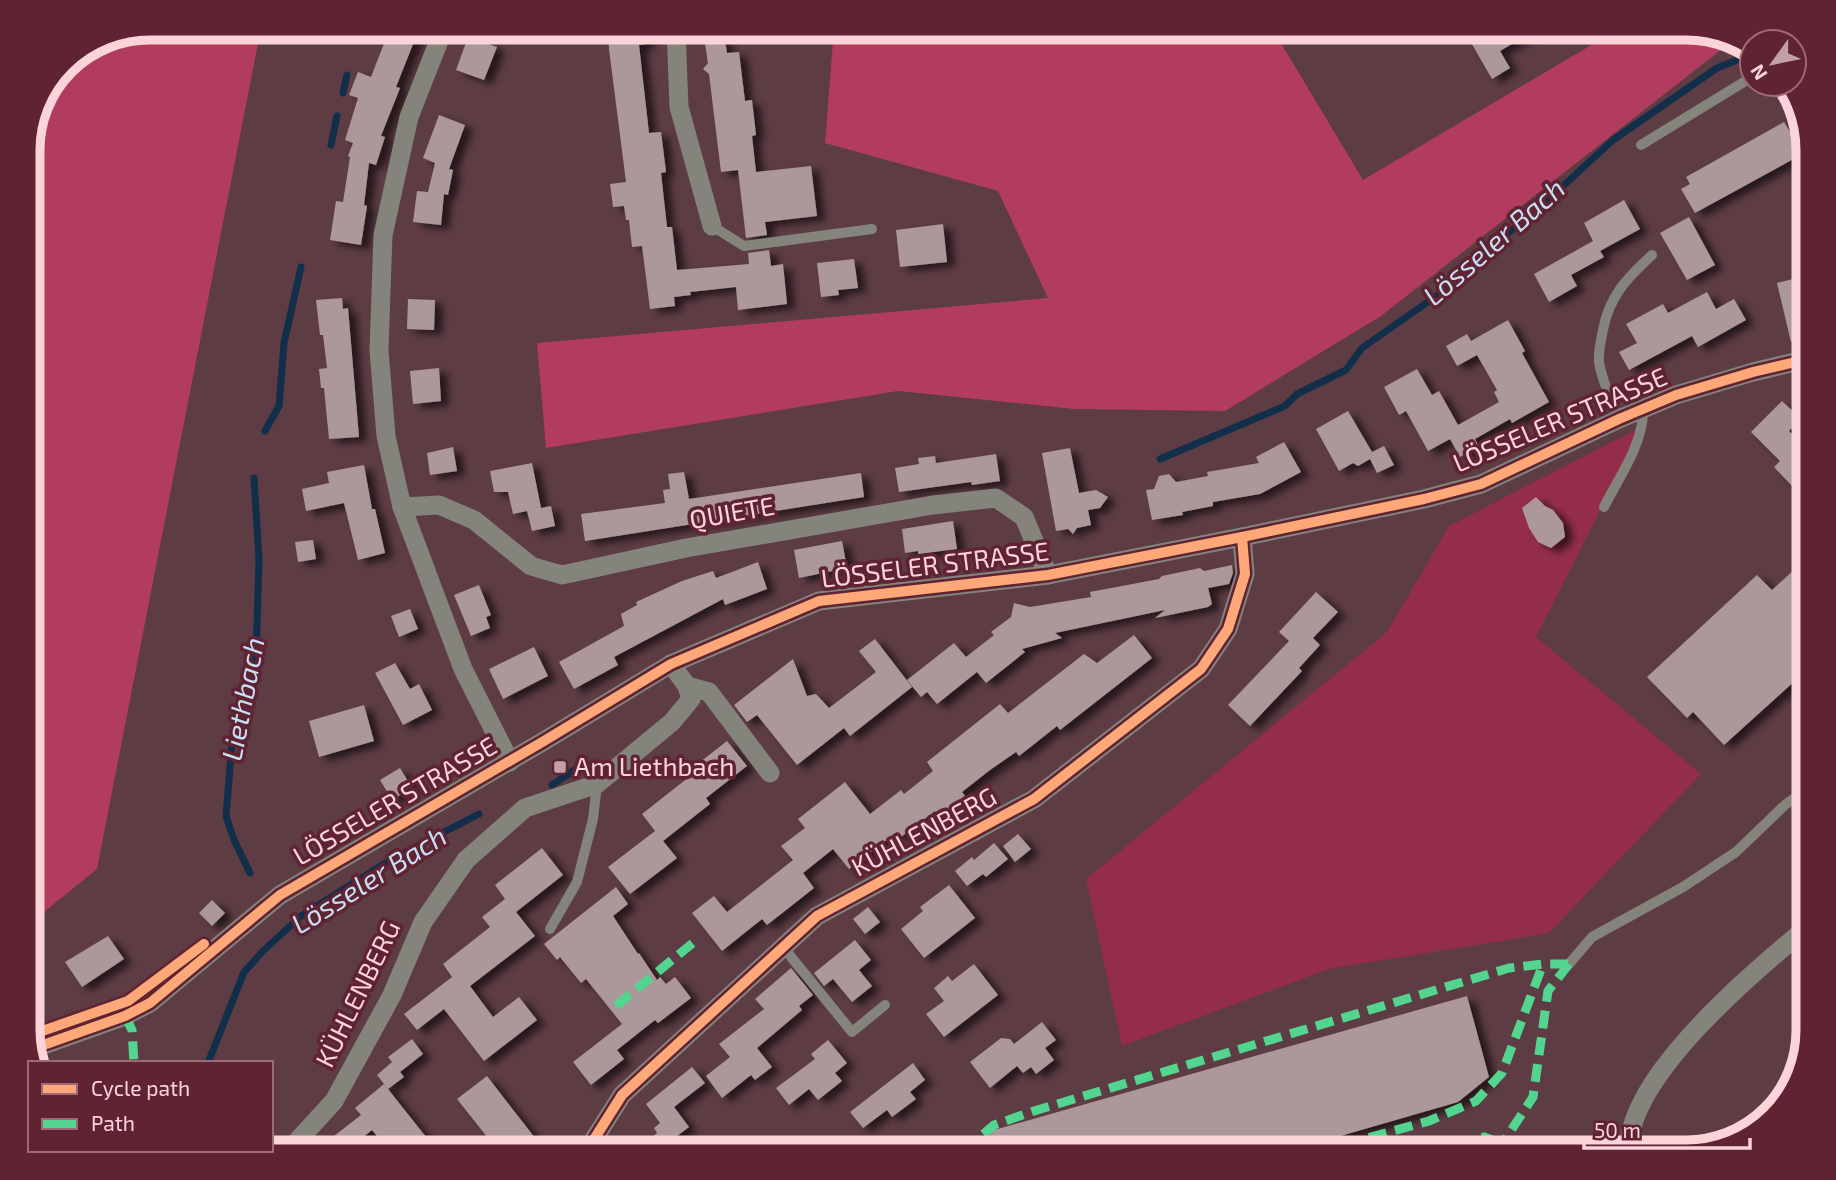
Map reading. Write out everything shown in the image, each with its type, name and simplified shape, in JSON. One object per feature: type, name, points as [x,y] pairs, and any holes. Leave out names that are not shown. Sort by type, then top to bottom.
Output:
[{"type":"street","points":[[439,40],[409,117],[383,235],[379,349],[386,436],[402,508],[463,669],[510,762]]},
{"type":"street","points":[[676,40],[679,107],[712,226]]},
{"type":"street","name":"LÖSSELER STRASSE","points":[[42,1046],[125,1016],[150,1003],[281,895],[510,762],[671,663],[819,601],[1048,575],[1424,499],[1481,484],[1676,395],[1796,362]]},
{"type":"street","name":"QUIETE","points":[[402,508],[439,505],[474,520],[531,566],[562,575],[686,548],[933,505],[996,498],[1024,517],[1048,575]]},
{"type":"street","name":"KÜHLENBERG","points":[[594,1140],[622,1095],[817,916],[1034,799],[1201,669],[1228,629],[1245,574],[1242,537]]},
{"type":"street","points":[[671,663],[687,686],[709,692],[770,773]]},
{"type":"street","name":"KÜHLENBERG","points":[[298,1140],[334,1101],[392,995],[424,922],[467,860],[525,808],[597,784],[673,722],[691,699],[687,686]]},
{"type":"street","points":[[1630,1140],[1633,1125],[1642,1105],[1685,1041],[1733,990],[1796,937]]},
{"type":"lane","points":[[1641,145],[1738,86]]},
{"type":"lane","points":[[712,226],[744,246],[872,229]]},
{"type":"lane","name":"LÖSSELER STRASSE","points":[[1619,419],[1599,362],[1602,332],[1612,298],[1623,282],[1652,255]]},
{"type":"lane","points":[[1604,507],[1637,441],[1643,423],[1643,409]]},
{"type":"lane","points":[[550,929],[577,882],[593,819],[597,784]]},
{"type":"lane","points":[[1569,964],[1592,937],[1683,887],[1737,852],[1796,797]]},
{"type":"lane","points":[[783,947],[852,1032],[885,1005]]},
{"type":"shaded area","points":[[150,40],[259,40],[97,869],[40,915],[40,143],[44,122],[63,83],[95,55],[115,46]]},
{"type":"shaded area","points":[[833,40],[1279,40],[1363,180],[1600,40],[1686,40],[1724,48],[1381,316],[1225,411],[1074,409],[898,391],[546,448],[537,343],[1048,298],[998,191],[825,143]]},
{"type":"shaded area","points":[[1643,426],[1536,637],[1701,774],[1549,933],[1329,969],[1122,1046],[1086,879],[1387,632],[1449,526]]},
{"type":"building","points":[[385,40],[415,40],[396,87],[400,88],[381,136],[385,137],[376,165],[369,163],[364,205],[367,206],[361,245],[330,240],[336,201],[343,202],[348,156],[353,143],[345,140],[358,98],[349,95],[358,72],[371,77]]},
{"type":"building","points":[[467,40],[477,40],[497,47],[484,80],[456,70]]},
{"type":"building","points":[[609,40],[646,40],[646,44],[639,45],[649,133],[661,132],[666,172],[661,173],[667,227],[672,227],[677,270],[749,264],[748,253],[769,250],[771,266],[783,264],[787,304],[738,310],[736,287],[690,292],[691,295],[674,297],[675,306],[650,309],[642,246],[632,247],[629,220],[626,220],[624,206],[613,207],[610,184],[626,182]]},
{"type":"building","points":[[704,40],[725,40],[727,53],[739,52],[745,101],[752,100],[756,172],[811,166],[817,216],[765,222],[767,235],[746,238],[738,170],[721,172],[709,74],[703,69],[708,63]]},
{"type":"building","points":[[1470,40],[1519,40],[1500,51],[1510,68],[1492,79]]},
{"type":"building","points":[[439,115],[465,125],[449,169],[453,170],[448,195],[444,194],[441,225],[413,222],[417,191],[428,192],[435,163],[423,158]]},
{"type":"building","points":[[1784,122],[1792,135],[1794,134],[1796,158],[1695,213],[1681,189],[1690,184],[1686,177]]},
{"type":"building","points":[[1624,200],[1640,229],[1600,251],[1604,257],[1571,275],[1577,286],[1549,302],[1534,274],[1593,241],[1584,223]]},
{"type":"building","points":[[1689,217],[1715,265],[1687,280],[1660,233]]},
{"type":"building","points":[[943,224],[947,262],[900,267],[896,230]]},
{"type":"building","points":[[854,259],[858,288],[838,290],[839,295],[821,297],[817,263]]},
{"type":"building","points":[[1796,278],[1796,341],[1791,342],[1777,283]]},
{"type":"building","points":[[1707,292],[1716,309],[1734,299],[1746,320],[1698,347],[1692,336],[1629,370],[1619,352],[1637,343],[1626,324],[1663,304],[1668,313]]},
{"type":"building","points":[[342,298],[343,309],[348,308],[359,437],[329,439],[324,388],[321,388],[319,369],[327,368],[316,300]]},
{"type":"building","points":[[408,299],[435,300],[434,330],[407,329]]},
{"type":"building","points":[[1508,320],[1525,351],[1522,353],[1549,402],[1512,423],[1510,419],[1475,439],[1479,447],[1460,457],[1450,439],[1428,451],[1406,411],[1399,415],[1384,387],[1417,369],[1432,395],[1439,391],[1458,425],[1499,402],[1494,392],[1497,390],[1477,355],[1457,366],[1446,346],[1467,334],[1471,341]]},
{"type":"building","points":[[439,368],[441,401],[413,404],[410,371]]},
{"type":"building","points":[[1782,401],[1796,414],[1796,424],[1789,431],[1796,438],[1796,482],[1792,486],[1774,467],[1780,461],[1751,432]]},
{"type":"building","points":[[1348,411],[1372,452],[1384,446],[1394,465],[1377,473],[1370,459],[1358,466],[1353,463],[1339,471],[1316,429]]},
{"type":"building","points":[[1284,442],[1301,472],[1260,494],[1213,502],[1213,506],[1182,512],[1183,515],[1152,520],[1146,490],[1154,489],[1159,476],[1169,474],[1176,482],[1208,476],[1207,472],[1259,463],[1256,457]]},
{"type":"building","points":[[453,447],[457,471],[430,475],[427,453]]},
{"type":"building","points":[[1070,448],[1079,493],[1096,490],[1108,497],[1100,508],[1088,510],[1091,525],[1077,528],[1073,534],[1068,529],[1056,531],[1042,453]]},
{"type":"building","points":[[996,454],[1000,481],[972,485],[971,482],[899,492],[895,468],[919,464],[918,458],[935,456],[936,463]]},
{"type":"building","points":[[532,463],[541,508],[551,506],[555,526],[532,531],[527,511],[513,514],[508,492],[494,492],[490,471]]},
{"type":"building","points":[[364,465],[372,509],[375,509],[385,553],[358,560],[344,503],[306,511],[302,489],[329,483],[327,472]]},
{"type":"building","points":[[684,472],[689,499],[861,473],[864,497],[585,541],[581,514],[665,503],[663,490],[670,489],[668,474]]},
{"type":"building","points":[[1536,497],[1553,510],[1563,523],[1565,537],[1551,548],[1538,542],[1529,528],[1522,508]]},
{"type":"building","points":[[953,521],[957,549],[905,553],[902,529]]},
{"type":"building","points":[[313,540],[316,559],[298,562],[295,542]]},
{"type":"building","points":[[842,541],[847,568],[799,578],[794,550]]},
{"type":"building","points":[[758,562],[767,589],[725,605],[723,599],[614,657],[618,665],[574,689],[559,662],[624,626],[621,614],[637,605],[636,602],[682,581],[713,571],[716,578]]},
{"type":"building","points":[[1232,565],[1233,573],[1229,584],[1208,588],[1212,604],[1208,607],[1155,618],[1165,610],[1055,633],[1062,638],[1022,649],[1025,652],[986,683],[977,672],[937,704],[927,692],[921,697],[907,680],[954,643],[966,657],[994,635],[991,632],[1011,617],[1014,603],[1030,607],[1091,597],[1090,592],[1200,568],[1204,571]]},
{"type":"building","points":[[1796,568],[1796,680],[1724,745],[1693,712],[1687,718],[1647,677],[1757,575],[1772,590]]},
{"type":"building","points":[[479,585],[491,615],[486,617],[490,628],[471,636],[454,595]]},
{"type":"building","points":[[1316,592],[1338,612],[1313,638],[1320,645],[1299,668],[1302,671],[1250,726],[1228,705],[1289,641],[1279,632]]},
{"type":"building","points":[[410,609],[418,629],[399,637],[391,616]]},
{"type":"building","points":[[1134,635],[1152,658],[1060,730],[1057,726],[1019,756],[1016,752],[990,770],[962,792],[966,797],[940,817],[935,811],[901,837],[897,832],[849,869],[833,849],[803,873],[814,888],[767,925],[762,919],[722,951],[692,913],[714,896],[727,912],[793,860],[781,846],[805,828],[798,819],[845,782],[870,814],[901,790],[904,794],[933,771],[927,762],[1000,704],[1008,713],[1084,654],[1097,663]]},
{"type":"building","points":[[875,639],[912,687],[850,736],[844,728],[797,765],[757,715],[747,722],[734,705],[793,659],[807,696],[816,694],[829,708],[876,672],[859,651]]},
{"type":"building","points":[[534,647],[548,676],[503,699],[489,669]]},
{"type":"building","points":[[395,663],[410,689],[419,684],[432,710],[403,725],[375,673]]},
{"type":"building","points":[[364,705],[374,741],[319,757],[309,721]]},
{"type":"building","points":[[727,741],[747,766],[706,798],[710,804],[663,841],[677,858],[630,894],[608,867],[655,831],[642,814],[689,777],[686,773]]},
{"type":"building","points":[[400,768],[412,788],[392,800],[380,780]]},
{"type":"building","points":[[1018,834],[1031,849],[1015,862],[1003,846]]},
{"type":"building","points":[[994,843],[1008,859],[986,877],[983,874],[967,886],[955,871],[972,857],[974,860]]},
{"type":"building","points":[[542,848],[563,875],[516,912],[535,936],[470,986],[493,1017],[519,997],[537,1020],[484,1061],[444,1009],[417,1030],[404,1014],[452,977],[443,964],[490,927],[482,917],[505,899],[495,885]]},
{"type":"building","points":[[949,885],[975,918],[924,958],[901,929],[923,911],[920,907]]},
{"type":"building","points":[[616,887],[628,904],[613,916],[638,954],[657,980],[660,977],[666,984],[675,977],[691,998],[658,1023],[655,1020],[617,1050],[624,1059],[591,1085],[573,1062],[622,1024],[586,979],[581,983],[560,957],[557,960],[544,944]]},
{"type":"building","points":[[212,900],[225,913],[212,926],[199,913]]},
{"type":"building","points":[[868,907],[880,922],[865,934],[853,919]]},
{"type":"building","points":[[108,936],[124,959],[82,987],[65,962]]},
{"type":"building","points":[[855,940],[871,960],[859,970],[872,986],[852,1002],[833,979],[824,986],[814,973]]},
{"type":"building","points":[[974,964],[998,995],[944,1037],[926,1014],[944,1001],[934,988],[948,976],[952,981]]},
{"type":"building","points":[[791,968],[813,995],[799,1006],[802,1010],[757,1048],[772,1067],[755,1080],[751,1075],[722,1098],[706,1076],[730,1057],[719,1044],[764,1009],[755,999]]},
{"type":"building","points":[[1467,996],[1489,1077],[1458,1102],[1327,1140],[986,1140],[994,1130]]},
{"type":"building","points":[[1042,1022],[1056,1040],[1045,1048],[1054,1060],[1036,1074],[1031,1067],[1023,1073],[1017,1066],[990,1088],[970,1062],[1001,1038],[1010,1039],[1014,1044]]},
{"type":"building","points":[[412,1039],[423,1054],[400,1072],[404,1077],[388,1089],[377,1075],[392,1062],[388,1057]]},
{"type":"building","points":[[828,1040],[847,1063],[835,1073],[842,1081],[818,1100],[809,1089],[789,1105],[776,1088],[815,1059],[811,1054]]},
{"type":"building","points":[[913,1063],[925,1080],[910,1092],[916,1099],[892,1117],[887,1110],[863,1128],[850,1112]]},
{"type":"building","points":[[692,1067],[705,1083],[674,1107],[689,1127],[677,1136],[680,1140],[649,1140],[657,1133],[654,1128],[660,1123],[646,1104]]},
{"type":"building","points":[[487,1076],[537,1140],[489,1140],[457,1099]]},
{"type":"building","points":[[384,1084],[428,1140],[380,1140],[372,1130],[360,1140],[337,1140],[334,1136],[361,1115],[355,1108]]},
{"type":"waterway","name":"Lösseler Bach","points":[[1160,459],[1285,406],[1297,394],[1346,370],[1362,348],[1462,278],[1480,256],[1537,210],[1613,140],[1717,68],[1738,60]]},
{"type":"waterway","name":"Liethbach","points":[[343,93],[347,75]]},
{"type":"waterway","name":"Liethbach","points":[[331,145],[337,116]]},
{"type":"waterway","name":"Liethbach","points":[[265,431],[279,406],[284,343],[301,267]]},
{"type":"waterway","name":"Liethbach","points":[[250,873],[226,816],[232,742],[256,657],[259,559],[254,478]]},
{"type":"waterway","name":"Lösseler Bach","points":[[552,785],[579,767]]},
{"type":"waterway","name":"Lösseler Bach","points":[[209,1061],[244,972],[301,916],[392,859],[479,814]]},
{"type":"marked path","points":[[616,1006],[694,942]]},
{"type":"marked path","points":[[1360,1140],[1429,1121],[1476,1101],[1502,1073],[1543,964]]},
{"type":"marked path","points":[[977,1140],[994,1125],[1034,1111],[1509,968],[1569,964]]},
{"type":"marked path","points":[[1505,1140],[1533,1097],[1548,991],[1569,964]]},
{"type":"marked path","points":[[125,1016],[132,1030],[134,1061]]},
{"type":"marked path","points":[[1473,1140],[1484,1137],[1492,1140]]},
{"type":"cycle path","points":[[42,1046],[125,1016],[150,1003],[280,895],[671,664],[819,601],[1048,575],[1424,499],[1481,484],[1676,395],[1796,362]]},
{"type":"cycle path","points":[[594,1140],[622,1095],[817,916],[1034,799],[1201,669],[1228,629],[1245,574],[1242,537]]},
{"type":"cycle path","points":[[40,1032],[128,1001],[204,944]]},
{"type":"place","name":"Am Liethbach","points":[[560,767]]}]
